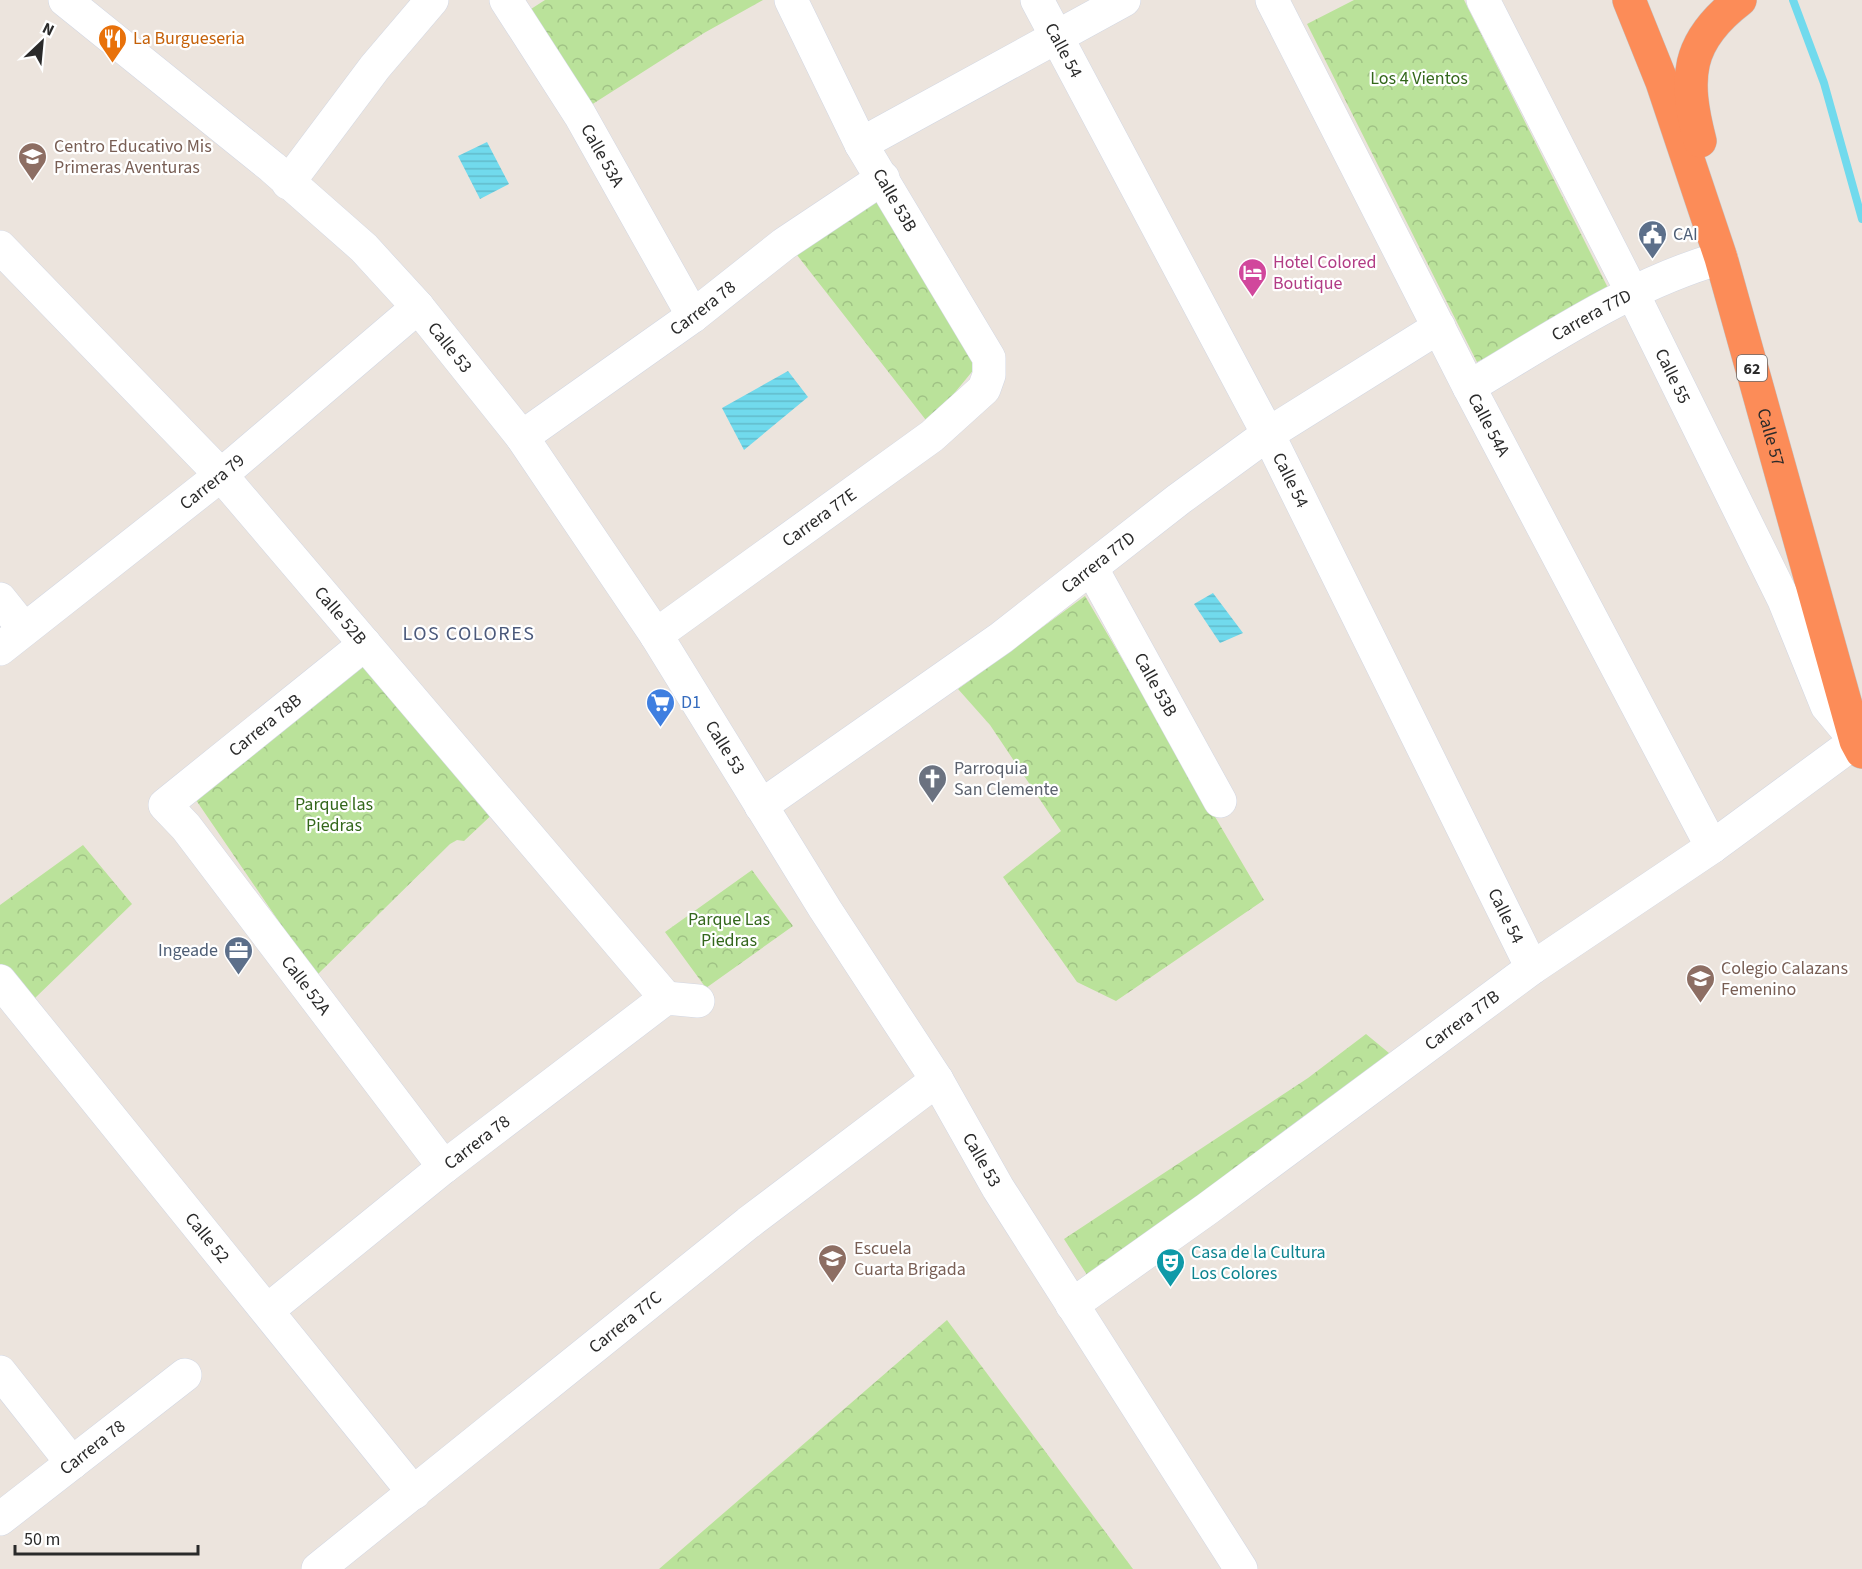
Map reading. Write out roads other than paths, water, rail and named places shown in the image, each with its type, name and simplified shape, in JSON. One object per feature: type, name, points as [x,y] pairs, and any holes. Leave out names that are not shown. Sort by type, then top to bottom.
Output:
[{"type":"highway","name":"Calle 57","points":[[1629,0],[1662,82],[1721,258],[1859,747]]},
{"type":"highway","points":[[1721,258],[1717,205],[1694,118],[1689,75],[1704,38],[1715,22],[1740,0]]},
{"type":"street","name":"Calle 53","points":[[65,0],[364,248],[418,307],[522,437],[656,635],[761,806],[937,1080],[998,1188],[1241,1569]]},
{"type":"street","points":[[288,183],[375,67],[432,0]]},
{"type":"street","name":"Calle 53A","points":[[506,0],[580,115],[693,316]]},
{"type":"street","name":"Calle 53B","points":[[791,0],[861,144],[988,358],[987,382],[977,396]]},
{"type":"street","name":"Calle 54","points":[[1037,0],[1268,434],[1532,968]]},
{"type":"street","points":[[861,144],[1124,0]]},
{"type":"street","name":"Calle 54A","points":[[1272,0],[1469,387],[1712,847]]},
{"type":"street","name":"Calle 55","points":[[1483,0],[1632,292],[1784,600],[1827,706],[1859,747]]},
{"type":"street","name":"Carrera 78","points":[[522,437],[693,316],[784,244],[883,178]]},
{"type":"street","name":"Calle 52B","points":[[0,247],[221,475],[365,644],[682,999]]},
{"type":"street","name":"Carrera 77D","points":[[1469,387],[1632,292],[1695,265],[1721,258]]},
{"type":"street","name":"Carrera 79","points":[[12,639],[221,475],[418,307]]},
{"type":"street","name":"Carrera 77D","points":[[761,806],[1001,638],[1179,499],[1268,434],[1438,327]]},
{"type":"street","name":"Carrera 77E","points":[[656,635],[932,436],[977,396]]},
{"type":"street","name":"Calle 53B","points":[[1092,569],[1220,801]]},
{"type":"street","points":[[0,598],[12,639]]},
{"type":"street","name":"Carrera 78B","points":[[165,805],[365,644]]},
{"type":"street","name":"Carrera 77B","points":[[1072,1305],[1207,1209],[1532,968],[1859,747]]},
{"type":"street","name":"Calle 52A","points":[[165,805],[186,827],[444,1167]]},
{"type":"street","name":"Calle 52","points":[[0,981],[414,1493]]},
{"type":"street","name":"Carrera 78","points":[[268,1310],[444,1167],[682,999]]},
{"type":"street","name":"Carrera 77C","points":[[318,1569],[748,1223],[937,1080]]},
{"type":"street","points":[[0,1372],[72,1464]]},
{"type":"street","name":"Carrera 78","points":[[0,1519],[184,1375]]},
{"type":"water","points":[[487,142],[509,184],[480,199],[458,156]]},
{"type":"water","points":[[788,371],[808,397],[744,450],[722,408]]},
{"type":"water","points":[[1213,593],[1243,633],[1220,643],[1194,604]]},
{"type":"waterway","points":[[1793,0],[1824,83],[1862,219]]},
{"type":"place","name":"La Burgueseria","points":[[112,64]]},
{"type":"place","name":"Centro Educativo Mis Primeras Aventuras","points":[[33,182]]},
{"type":"place","name":"CAI","points":[[1652,260]]},
{"type":"place","name":"Hotel Colored Boutique","points":[[1252,298]]},
{"type":"place","name":"D1","points":[[660,728]]},
{"type":"place","name":"Parroquia San Clemente","points":[[933,804]]},
{"type":"place","name":"Ingeade","points":[[239,976]]},
{"type":"place","name":"Colegio Calazans Femenino","points":[[1700,1004]]},
{"type":"place","name":"Escuela Cuarta Brigada","points":[[833,1284]]},
{"type":"place","name":"Casa de la Cultura Los Colores","points":[[1170,1288]]},
{"type":"district","name":"LOS COLORES","points":[[469,633]]},
{"type":"park label","name":"Los 4 Vientos","points":[[1419,78]]},
{"type":"park label","name":"Parque las Piedras","points":[[334,814]]},
{"type":"park label","name":"Parque Las Piedras","points":[[729,929]]}]
